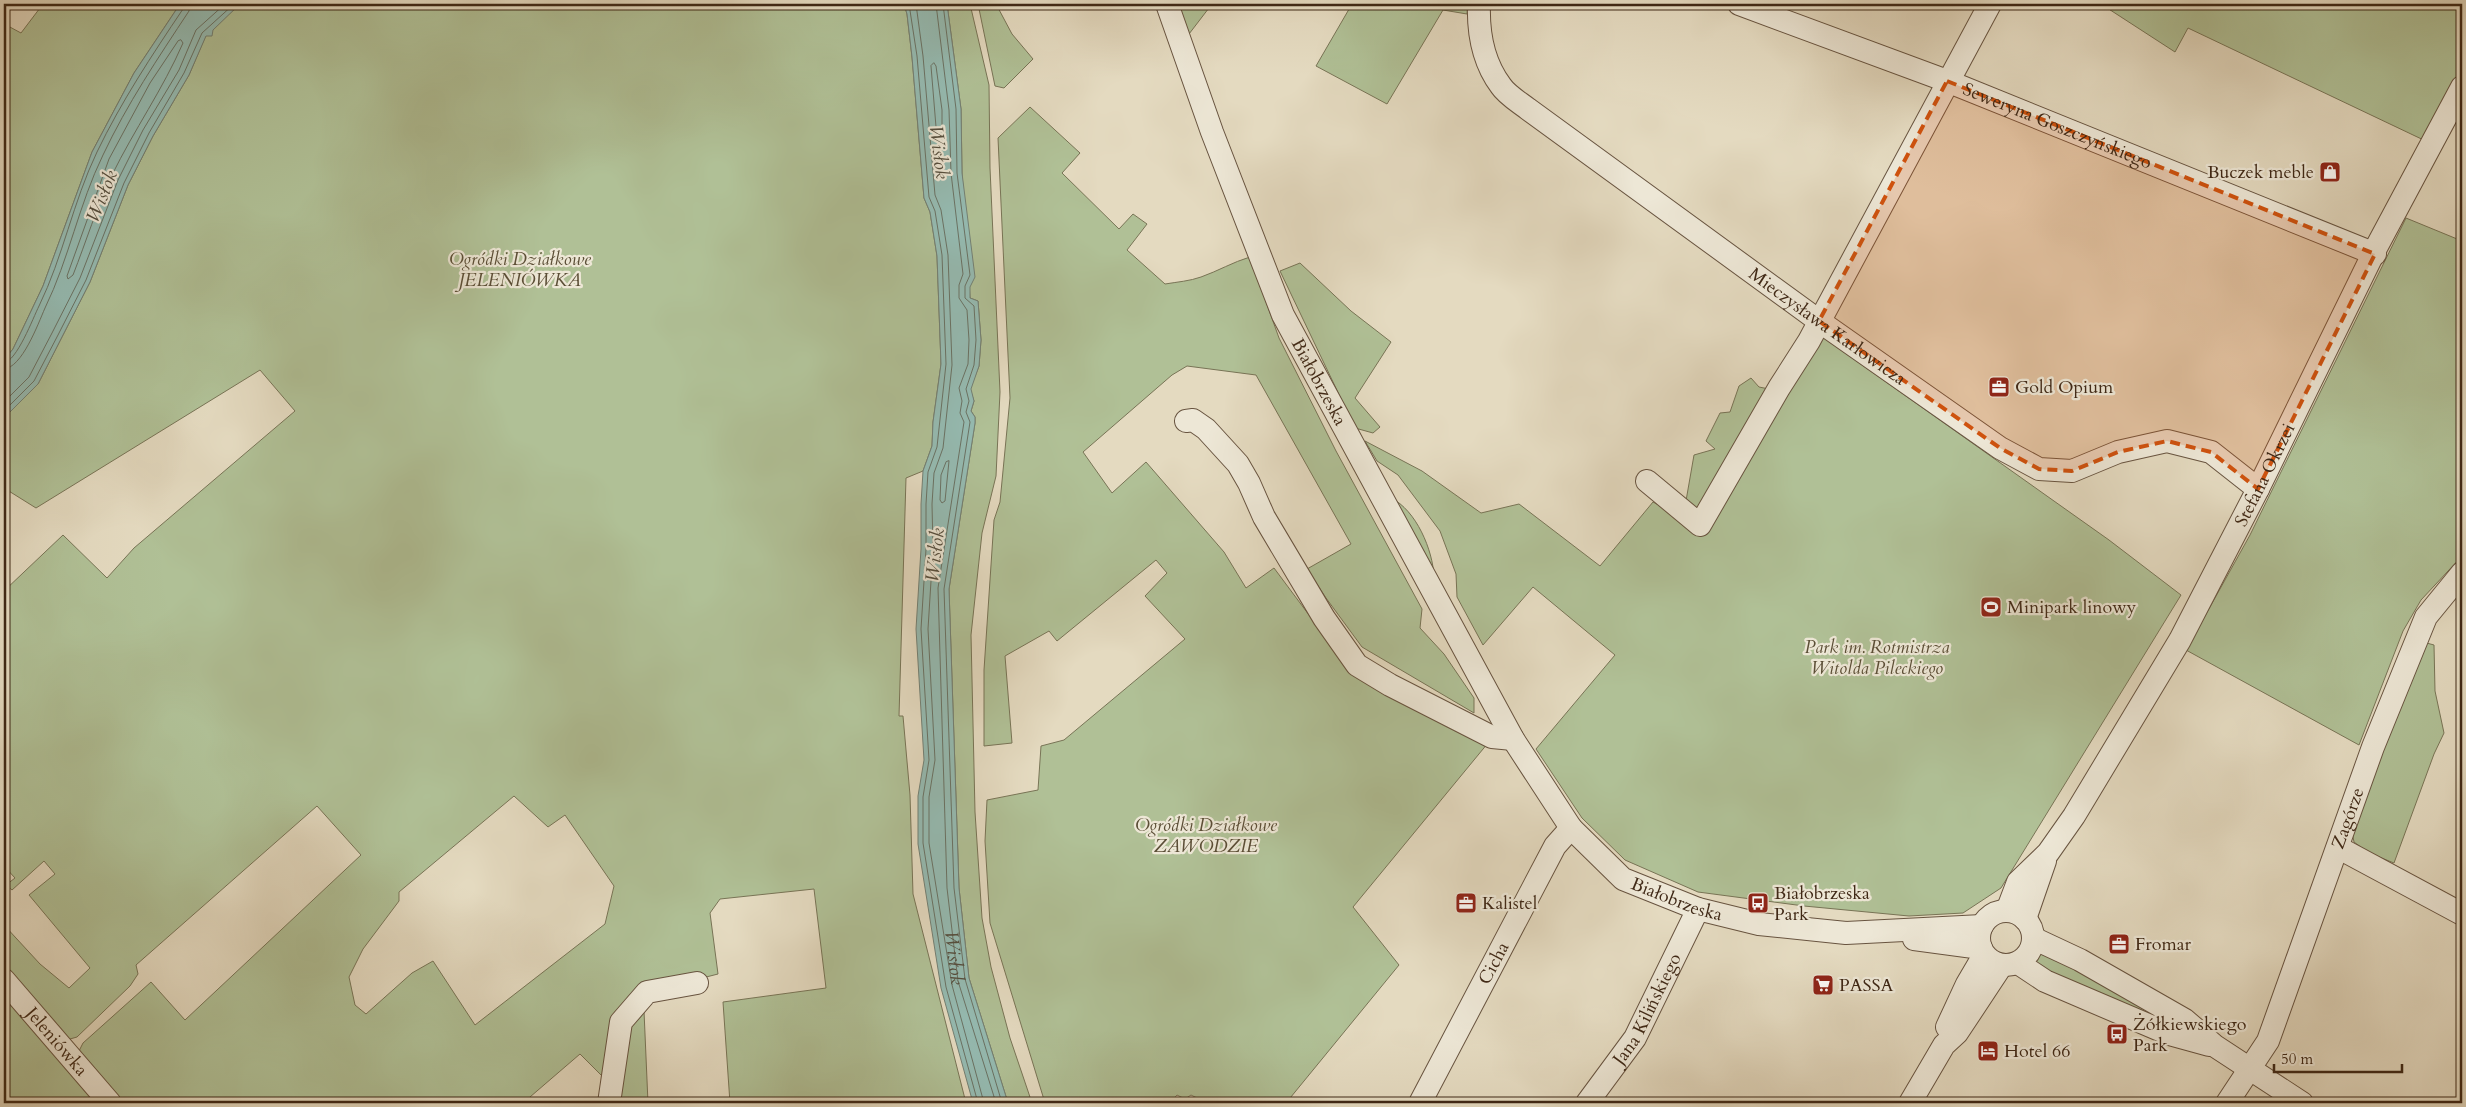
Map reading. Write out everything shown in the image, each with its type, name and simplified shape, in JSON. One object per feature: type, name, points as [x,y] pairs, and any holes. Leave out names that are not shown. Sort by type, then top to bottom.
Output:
[{"type":"street","name":"Białobrzeska","points":[[1168,4],[1212,132],[1283,315],[1513,739],[1571,828],[1622,879],[1698,909],[1759,924],[1803,930],[1879,932],[1993,951]]},
{"type":"street","name":"Mieczysława Karłowicza","points":[[1479,4],[1478,20],[1482,48],[1501,87],[1536,115],[1819,322],[2000,448],[2039,469],[2072,472],[2118,452],[2167,441],[2211,452],[2258,489]]},
{"type":"street","name":"Seweryna Goszczyńskiego","points":[[1739,4],[1947,81],[2375,254]]},
{"type":"street","points":[[1647,481],[1700,525],[1819,322],[1990,4]]},
{"type":"street","name":"Stefana Okrzei","points":[[1993,951],[2029,953],[2022,923],[2018,882],[2048,853],[2074,816],[2180,640],[2258,489],[2375,254],[2462,87]]},
{"type":"street","points":[[1186,421],[1193,420],[1206,429],[1238,464],[1249,483],[1264,517],[1324,618],[1357,665],[1390,685],[1492,738],[1513,739]]},
{"type":"street","name":"Zagórze","points":[[2227,1103],[2268,1042],[2339,848],[2373,747],[2426,617],[2462,574]]},
{"type":"street","name":"Cicha","points":[[1420,1103],[1555,846],[1571,828]]},
{"type":"street","points":[[2339,848],[2462,914]]},
{"type":"street","name":"Jana Kilińskiego","points":[[1587,1103],[1635,1038],[1698,909]]},
{"type":"street","points":[[1910,1103],[1944,1045],[1957,1033],[1993,951],[1992,915],[2022,923],[2080,960],[2185,1020],[2215,1046],[2302,1103]]},
{"type":"street","name":"Białobrzeska","points":[[1879,932],[1993,951]]},
{"type":"street","points":[[1946,944],[1960,960],[1967,975],[1967,984]]},
{"type":"street","points":[[1993,951],[2044,981],[2169,1034],[2215,1046]]},
{"type":"street","points":[[1944,1045],[1946,1030],[1967,984],[1993,951]]},
{"type":"street","name":"Jeleniówka","points":[[4,980],[110,1103]]},
{"type":"street","points":[[609,1103],[621,1022],[647,992],[697,983]]},
{"type":"highlighted area","points":[[1947,81],[2375,254],[2258,489],[2211,452],[2167,441],[2118,452],[2072,471],[2039,469],[2000,448],[1819,321]]},
{"type":"green space","points":[[43,4],[180,4],[134,73],[92,152],[43,286],[13,349],[4,360],[4,32],[8,26],[21,33]]},
{"type":"green space","name":"Ogródki Działkowe JELENIÓWKA","points":[[240,4],[904,4],[912,57],[924,198],[930,212],[937,256],[941,364],[933,422],[932,446],[923,471],[906,478],[899,716],[903,716],[910,795],[913,894],[966,1103],[730,1103],[723,1002],[826,988],[814,889],[720,899],[710,913],[718,974],[647,992],[605,1079],[580,1054],[523,1103],[119,1103],[79,1051],[83,1043],[151,982],[185,1020],[361,855],[317,806],[136,965],[138,974],[130,986],[77,1037],[63,1041],[4,970],[4,925],[40,964],[69,988],[90,968],[29,895],[55,874],[44,861],[12,890],[6,885],[15,878],[4,866],[4,591],[63,535],[107,578],[134,548],[295,411],[260,370],[36,508],[4,488],[4,418],[38,384],[90,282],[128,185],[153,136],[189,75],[206,35]],"holes":[[[514,796],[548,827],[565,815],[614,886],[605,924],[475,1025],[433,961],[412,973],[366,1014],[355,1005],[349,977],[363,949],[399,901],[399,892]]]},
{"type":"green space","points":[[947,4],[970,4],[989,85],[990,168],[1000,392],[996,476],[982,533],[971,635],[975,812],[982,918],[991,967],[1010,1038],[1032,1103],[1008,1103],[969,978],[959,888],[949,589],[975,423],[975,417],[971,411],[974,401],[970,389],[979,366],[981,340],[978,301],[970,298],[962,173],[961,109]]},
{"type":"green space","points":[[978,4],[996,4],[1012,34],[1033,59],[1004,88],[995,86]]},
{"type":"green space","points":[[1177,4],[1212,4],[1189,34]]},
{"type":"green space","points":[[1352,4],[1468,4],[1467,14],[1443,10],[1387,104],[1316,66]]},
{"type":"green space","points":[[2101,4],[2462,4],[2462,88],[2432,144],[2188,28],[2175,52]]},
{"type":"green space","name":"Ogródki Działkowe ZAWODZIE","points":[[1030,107],[1080,153],[1062,173],[1119,229],[1133,214],[1147,224],[1127,250],[1165,284],[1207,275],[1250,257],[1279,338],[1336,451],[1422,609],[1420,628],[1444,654],[1474,698],[1474,713],[1362,647],[1307,569],[1351,544],[1256,375],[1187,366],[1172,375],[1083,452],[1112,493],[1146,462],[1224,552],[1246,588],[1274,568],[1341,658],[1488,743],[1353,907],[1399,965],[1286,1103],[1207,1103],[1191,1095],[1185,1099],[1177,1095],[1170,1103],[1117,1103],[1116,1098],[1101,1103],[1045,1103],[990,923],[985,841],[987,800],[1038,790],[1041,746],[1064,740],[1185,639],[1145,596],[1167,573],[1156,560],[1057,641],[1049,631],[1005,656],[1012,743],[984,746],[984,670],[994,520],[1000,502],[1010,398],[998,138]]},
{"type":"green space","points":[[2406,218],[2462,241],[2462,556],[2421,600],[2403,631],[2359,745],[2186,650],[2250,535]]},
{"type":"green space","points":[[1300,263],[1351,311],[1391,342],[1355,398],[1380,427],[1373,433],[1355,428],[1280,271]]},
{"type":"green space","name":"Park im. Rotmistrza Witolda Pileckiego","points":[[1817,333],[2109,540],[2181,595],[2001,888],[1963,913],[1909,916],[1804,906],[1698,892],[1625,860],[1582,818],[1536,749],[1615,655],[1533,587],[1483,645],[1457,597],[1456,574],[1440,531],[1398,475],[1377,461],[1365,441],[1422,471],[1481,513],[1519,504],[1600,566],[1653,502],[1683,518],[1694,455],[1715,449],[1706,441],[1720,413],[1730,412],[1739,386],[1751,378],[1759,387],[1779,391]]},
{"type":"green space","points":[[1391,498],[1408,512],[1422,532],[1427,543],[1434,577]]},
{"type":"green space","points":[[2423,642],[2434,645],[2435,691],[2444,733],[2434,754],[2394,863],[2369,853],[2354,842],[2352,832]]},
{"type":"green space","points":[[2040,954],[2070,962],[2181,1027],[2032,966]]},
{"type":"green space","points":[[13,1002],[99,1103],[4,1103],[4,1008]]},
{"type":"green space","points":[[644,1011],[648,1103],[615,1103],[629,1028]]},
{"type":"water","name":"Wisłok","points":[[180,4],[240,4],[213,30],[212,36],[206,36],[189,75],[153,136],[128,185],[90,282],[38,384],[4,418],[4,360],[13,349],[43,286],[92,152],[134,73]]},
{"type":"water","name":"Wisłok","points":[[904,4],[947,4],[961,109],[962,173],[975,277],[970,287],[970,298],[978,301],[981,340],[979,366],[971,389],[974,401],[971,411],[975,417],[975,423],[949,589],[959,888],[969,978],[1008,1103],[973,1103],[941,988],[918,844],[918,796],[924,760],[916,629],[921,549],[921,504],[923,471],[932,446],[933,422],[941,364],[937,256],[930,212],[924,198],[912,57]]},
{"type":"place","name":"Buczek meble","points":[[2330,172]]},
{"type":"place","name":"Gold Opium","points":[[1999,387]]},
{"type":"place","name":"Minipark linowy","points":[[1991,607]]},
{"type":"place","name":"Kalistel","points":[[1466,903]]},
{"type":"place","name":"Białobrzeska Park","points":[[1758,903]]},
{"type":"place","name":"Fromar","points":[[2119,944]]},
{"type":"place","name":"PASSA","points":[[1823,985]]},
{"type":"place","name":"Żółkiewskiego Park","points":[[2117,1034]]},
{"type":"place","name":"Hotel 66","points":[[1988,1051]]}]
